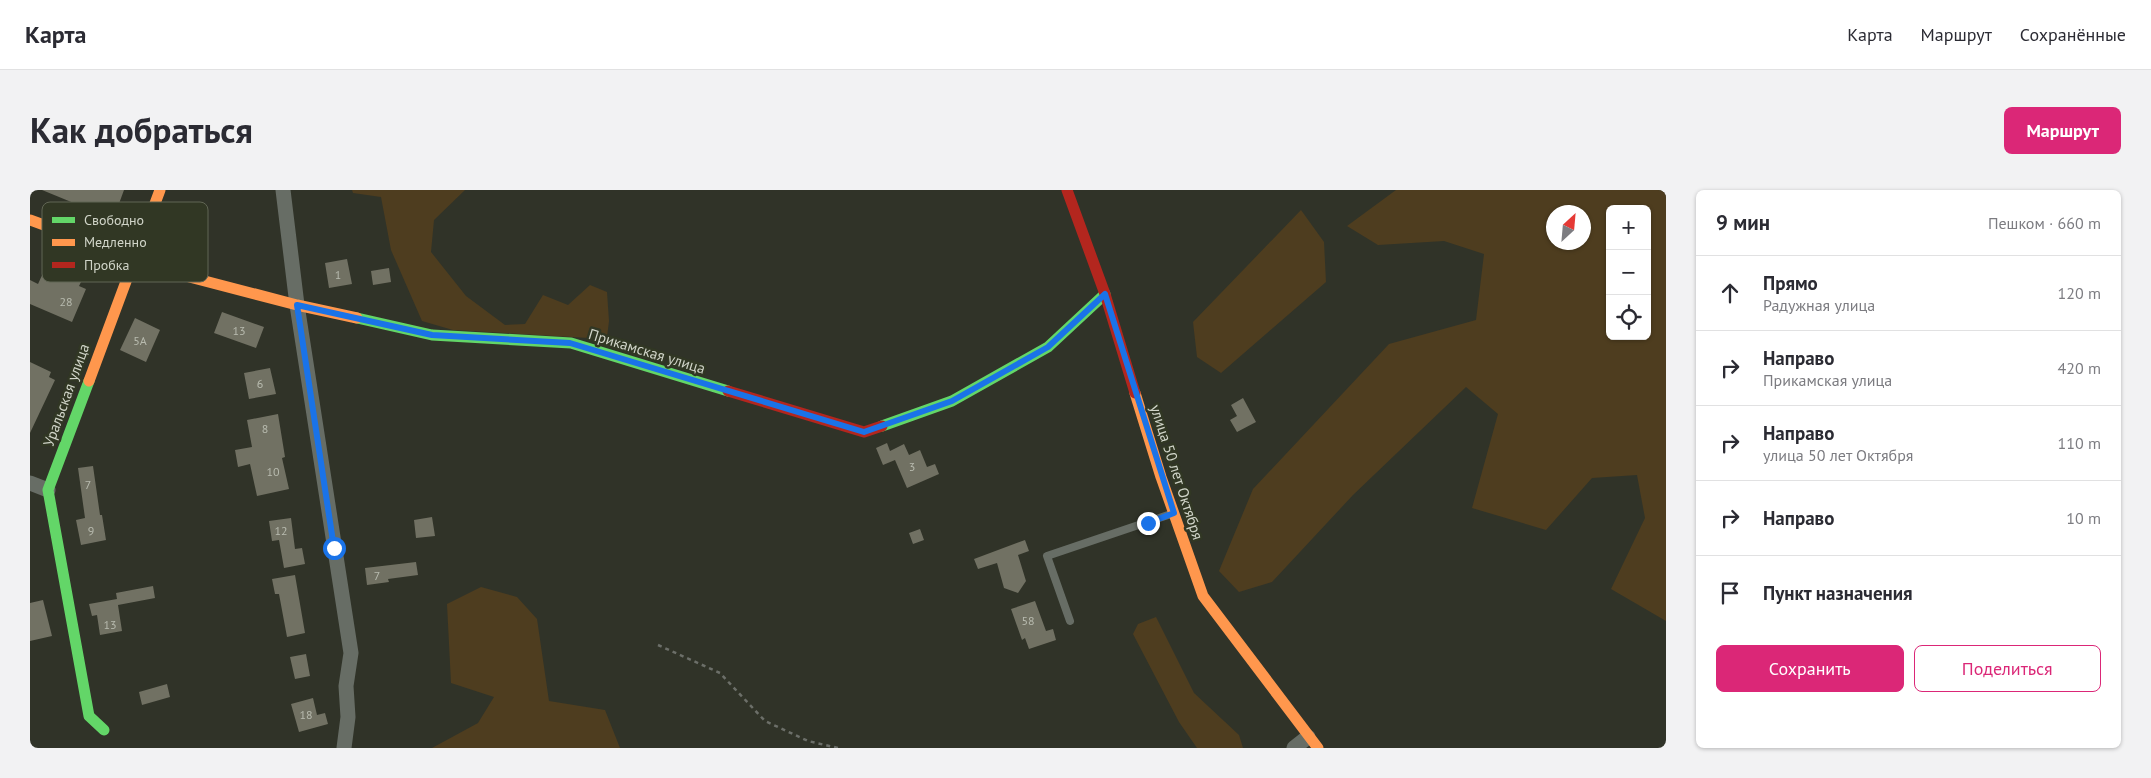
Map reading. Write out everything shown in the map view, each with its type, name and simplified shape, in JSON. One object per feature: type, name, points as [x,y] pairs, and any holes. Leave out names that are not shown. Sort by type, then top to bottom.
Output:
[{"type":"street","name":"Уральская улица","points":[[155,202],[160,190]]},
{"type":"street","points":[[283,190],[297,305],[351,654],[346,686],[348,717],[344,748]]},
{"type":"street","name":"улица 50 лет Октября","points":[[1067,190],[1105,294],[1174,513],[1204,596],[1313,743]]},
{"type":"street","name":"Прикамская улица","points":[[30,220],[42,225]]},
{"type":"street","name":"Уральская улица","points":[[48,490],[125,282]]},
{"type":"street","name":"Прикамская улица","points":[[208,282],[297,305],[432,335],[570,343],[864,432],[952,401],[1048,347],[1105,294]]},
{"type":"street","points":[[30,483],[48,490],[89,716],[104,730]]},
{"type":"street","points":[[1294,748],[1313,743]]},
{"type":"lane","points":[[1070,621],[1047,556],[1174,513]]},
{"type":"path","points":[[658,645],[720,674],[765,721],[808,741],[838,748]]},
{"type":"shaded area","points":[[352,190],[465,190],[434,220],[431,252],[466,296],[505,325],[525,324],[543,295],[568,305],[590,285],[607,292],[609,321],[607,337],[589,338],[453,330],[422,321],[391,250],[381,197],[353,193]]},
{"type":"shaded area","points":[[1396,190],[1666,190],[1666,621],[1611,589],[1645,518],[1637,475],[1592,478],[1546,530],[1472,508],[1498,414],[1466,387],[1353,495],[1272,582],[1239,592],[1219,571],[1253,489],[1389,344],[1476,320],[1484,254],[1444,241],[1378,245],[1347,226]]},
{"type":"shaded area","points":[[1301,210],[1324,242],[1326,282],[1221,373],[1197,357],[1193,322]]},
{"type":"shaded area","points":[[481,587],[517,597],[537,619],[549,701],[605,710],[620,748],[432,748],[478,723],[494,697],[451,683],[447,604]]},
{"type":"shaded area","points":[[1156,617],[1194,693],[1239,735],[1243,748],[1197,748],[1179,722],[1133,634],[1138,624]]},
{"type":"building","points":[[42,190],[124,190],[120,202],[71,202]]},
{"type":"building","points":[[347,259],[352,284],[329,288],[325,263]]},
{"type":"building","points":[[389,268],[391,282],[373,285],[371,271]]},
{"type":"building","points":[[42,275],[42,282],[81,282],[79,286],[86,289],[72,322],[30,304],[30,280],[38,284]]},
{"type":"building","points":[[222,312],[264,327],[256,348],[214,333]]},
{"type":"building","points":[[135,318],[160,330],[146,362],[120,350]]},
{"type":"building","points":[[30,362],[51,372],[49,377],[55,380],[30,433]]},
{"type":"building","points":[[270,368],[276,394],[249,399],[244,373]]},
{"type":"building","points":[[1243,398],[1256,422],[1237,432],[1230,420],[1237,416],[1231,405]]},
{"type":"building","points":[[278,414],[285,457],[282,458],[289,489],[257,496],[250,464],[238,467],[235,450],[252,447],[247,420]]},
{"type":"building","points":[[887,443],[890,451],[904,444],[909,455],[920,450],[927,467],[935,464],[939,474],[907,488],[895,460],[883,465],[876,448]]},
{"type":"building","points":[[93,466],[100,515],[102,515],[106,540],[81,545],[76,520],[85,518],[78,468]]},
{"type":"building","points":[[432,517],[435,536],[416,538],[414,520]]},
{"type":"building","points":[[291,518],[295,549],[302,548],[305,564],[284,568],[279,540],[272,541],[269,521]]},
{"type":"building","points":[[920,529],[924,540],[913,544],[909,533]]},
{"type":"building","points":[[1025,540],[1029,551],[1018,555],[1026,581],[1018,593],[1004,588],[997,563],[978,569],[974,559]]},
{"type":"building","points":[[416,562],[418,575],[388,579],[389,582],[367,585],[365,568]]},
{"type":"building","points":[[295,575],[305,633],[287,637],[279,594],[275,594],[272,579]]},
{"type":"building","points":[[153,586],[155,598],[118,605],[122,631],[100,635],[97,615],[92,616],[89,604],[117,599],[116,593]]},
{"type":"building","points":[[43,600],[52,636],[30,641],[30,603]]},
{"type":"building","points":[[1035,601],[1046,631],[1053,629],[1056,640],[1029,649],[1025,638],[1022,640],[1011,609]]},
{"type":"building","points":[[306,654],[310,676],[295,679],[290,657]]},
{"type":"building","points":[[167,684],[170,697],[142,705],[139,692]]},
{"type":"building","points":[[313,698],[317,715],[325,713],[328,724],[299,732],[291,704]]},
{"type":"traffic: fast","points":[[882,426],[952,401],[1048,347],[1105,294]]},
{"type":"traffic: fast","points":[[357,318],[432,335],[571,343],[728,391]]},
{"type":"traffic: fast","points":[[89,381],[48,490],[89,716],[104,730]]},
{"type":"traffic: slow","points":[[156,202],[160,190]]},
{"type":"traffic: slow","points":[[30,220],[42,224]]},
{"type":"traffic: slow","points":[[89,381],[126,282]]},
{"type":"traffic: slow","points":[[208,282],[297,305],[357,318]]},
{"type":"traffic: slow","points":[[1135,393],[1161,477],[1203,596],[1318,748]]},
{"type":"traffic: jam","points":[[1067,190],[1105,294],[1135,393]]},
{"type":"traffic: jam","points":[[728,391],[864,432],[882,426]]},
{"type":"route","points":[[334,548],[297,305],[432,335],[570,343],[864,432],[952,401],[1048,347],[1105,294],[1161,477],[1174,513],[1148,523]]}]
